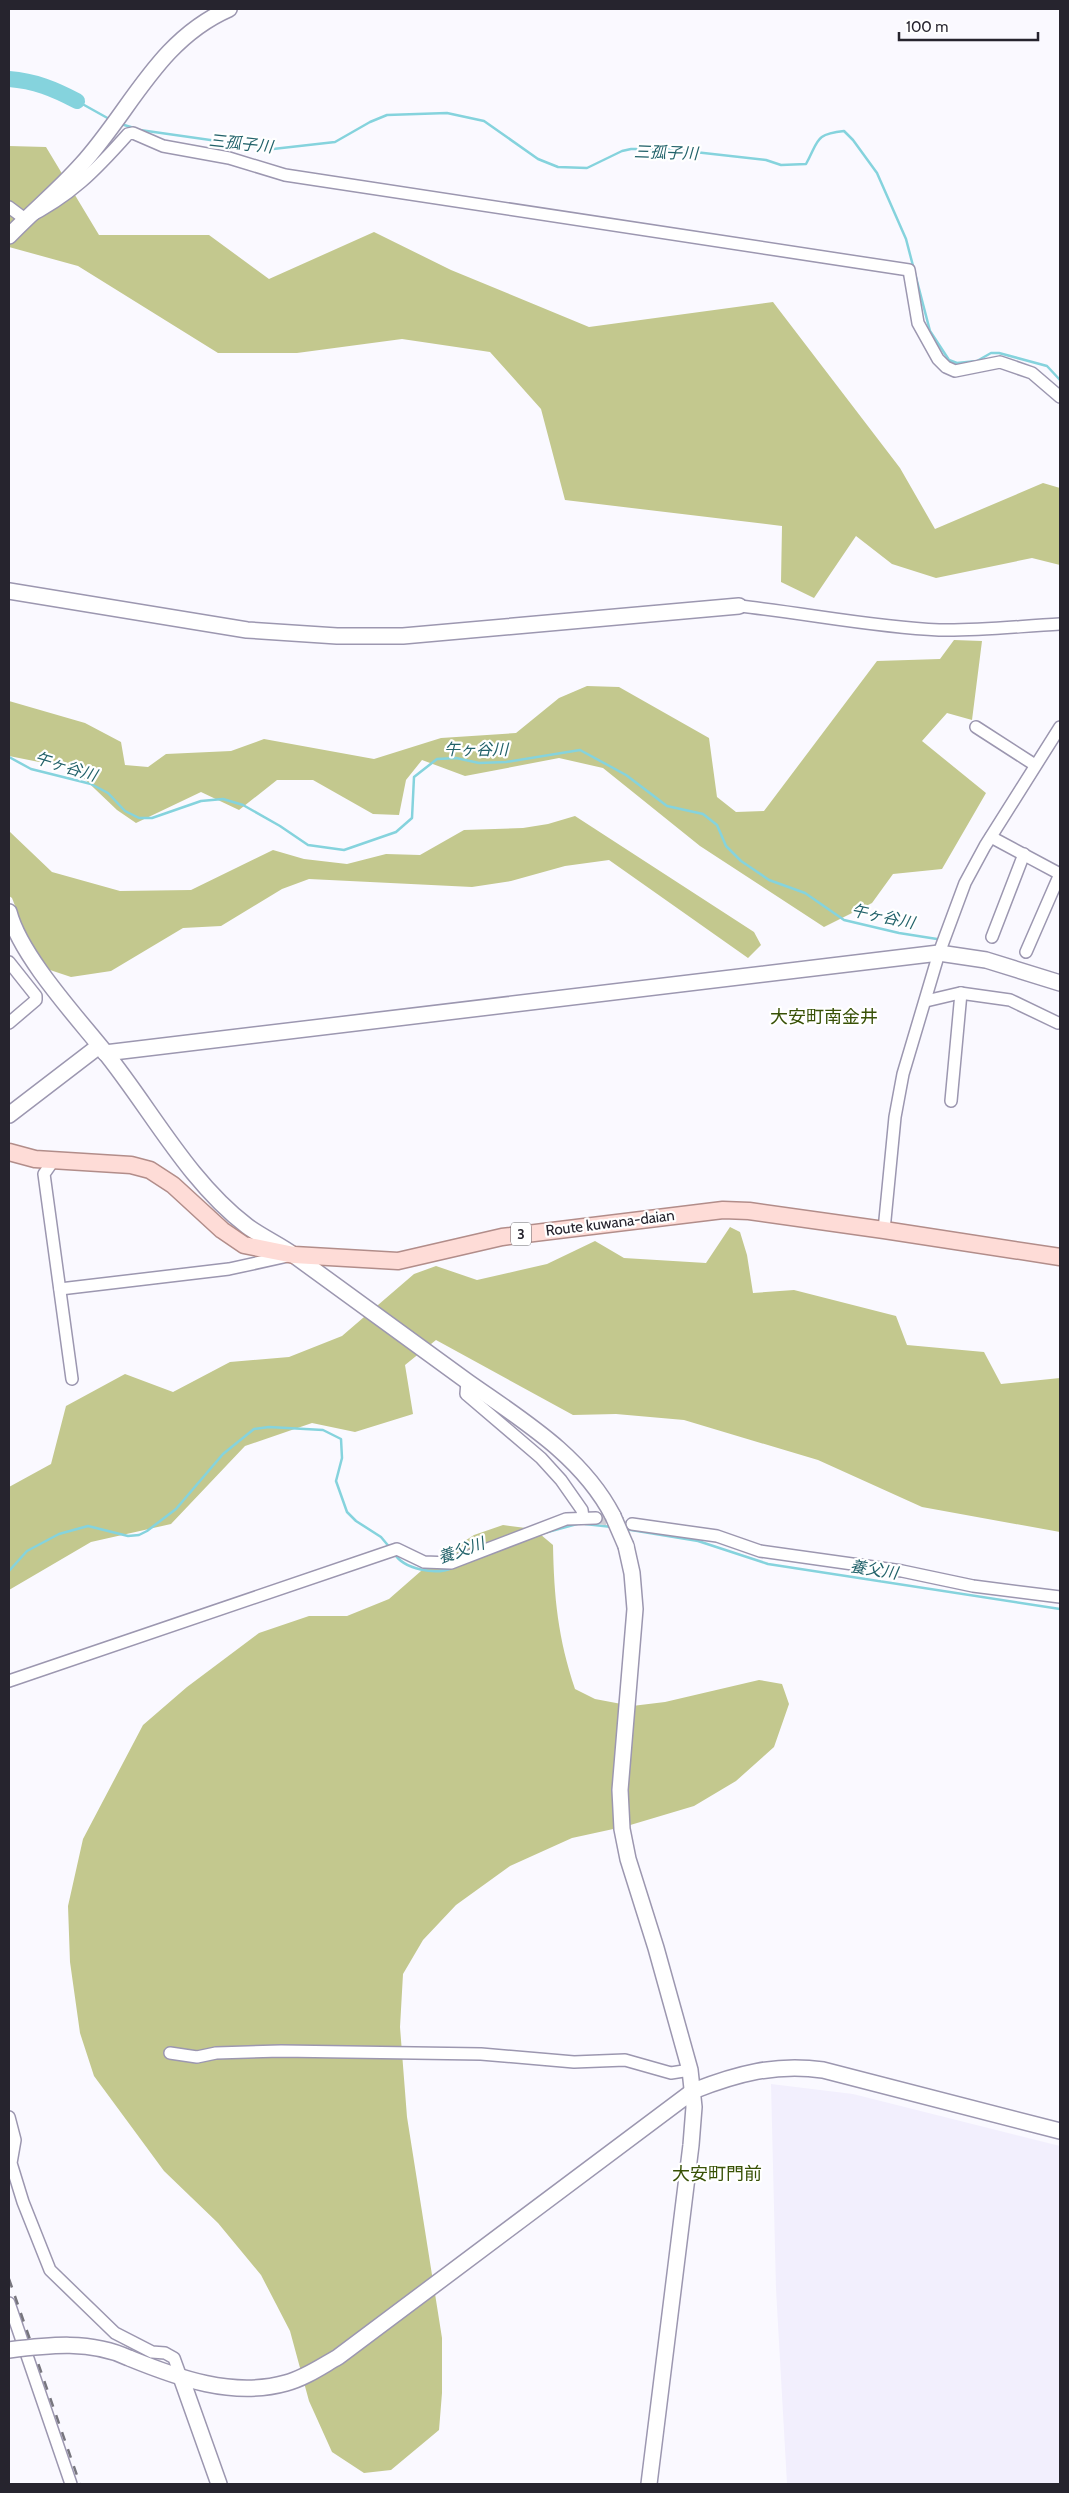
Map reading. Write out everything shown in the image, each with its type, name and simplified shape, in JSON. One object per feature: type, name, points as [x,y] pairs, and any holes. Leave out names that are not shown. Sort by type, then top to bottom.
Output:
[{"type":"main road","name":"Route kuwana-daian","points":[[9,1152],[52,1161],[131,1165],[150,1170],[172,1185],[222,1230],[244,1245],[294,1255],[398,1261],[502,1237],[723,1210],[749,1211],[1060,1256]]},
{"type":"street","points":[[9,236],[82,165],[111,128],[158,61],[190,32],[229,9]]},
{"type":"street","points":[[26,219],[60,200],[94,172],[128,134],[133,133],[163,146],[229,158],[284,175],[908,270],[918,323],[938,359],[946,367],[954,371],[1000,362],[1032,373],[1060,397]]},
{"type":"street","points":[[9,207],[26,219]]},
{"type":"street","points":[[9,590],[247,630],[337,636],[403,636],[739,606],[798,612],[888,626],[940,630],[1060,624]]},
{"type":"street","points":[[976,727],[1036,765]]},
{"type":"street","points":[[884,1230],[896,1108],[903,1074],[939,953],[965,883],[990,837],[1059,733]]},
{"type":"street","points":[[990,837],[1060,874],[1026,952]]},
{"type":"street","points":[[992,937],[1024,854]]},
{"type":"street","points":[[9,912],[12,924],[23,946],[102,1049],[184,1162],[226,1208],[248,1227],[294,1255],[568,1456],[599,1492],[621,1534],[632,1573],[635,1609],[621,1774],[622,1829],[628,1860],[656,1948],[690,2070],[693,2091],[692,2144],[649,2484]]},
{"type":"street","points":[[9,1116],[102,1049],[939,953],[986,960],[1060,983]]},
{"type":"street","points":[[9,962],[36,996],[36,1000],[9,1023]]},
{"type":"street","points":[[926,1001],[961,993],[1010,1000],[1058,1023]]},
{"type":"street","points":[[951,1101],[961,993]]},
{"type":"street","points":[[52,1161],[44,1174],[72,1380]]},
{"type":"street","points":[[60,1289],[229,1269],[294,1255]]},
{"type":"street","points":[[471,1384],[466,1394],[554,1472],[582,1510],[583,1517]]},
{"type":"street","points":[[9,1681],[397,1549],[424,1562],[451,1563],[566,1519],[596,1518]]},
{"type":"street","points":[[632,1524],[717,1536],[760,1551],[902,1572],[973,1586],[1060,1597]]},
{"type":"street","points":[[170,2054],[197,2056],[216,2052],[281,2051],[481,2054],[574,2062],[625,2060],[671,2073],[690,2070]]},
{"type":"street","points":[[9,2350],[68,2345],[106,2350],[182,2380],[223,2387],[255,2388],[287,2383],[321,2367],[346,2352],[693,2091],[749,2072],[768,2068],[806,2068],[848,2076],[1060,2130]]},
{"type":"street","points":[[9,2117],[15,2140],[11,2163],[23,2202],[50,2270],[114,2333],[152,2352],[166,2353],[174,2358],[219,2484]]},
{"type":"street","points":[[9,2305],[71,2484]]},
{"type":"shaded area","points":[[771,2084],[853,2094],[1060,2146],[1060,2484],[787,2484],[776,2289]]},
{"type":"green space","points":[[9,146],[46,147],[99,235],[209,235],[269,279],[374,232],[451,270],[589,327],[773,302],[900,468],[935,529],[1043,483],[1060,488],[1060,565],[1032,558],[936,578],[892,564],[856,536],[814,598],[781,582],[782,526],[565,500],[541,409],[490,352],[402,339],[297,353],[218,353],[78,266],[9,247]]},
{"type":"green space","points":[[954,640],[982,641],[972,720],[947,713],[922,741],[986,793],[942,869],[893,874],[872,903],[824,927],[700,846],[603,768],[559,758],[465,776],[422,760],[406,780],[399,815],[373,814],[313,780],[277,780],[239,810],[201,792],[136,823],[117,810],[74,769],[9,756],[9,701],[85,723],[121,742],[125,765],[148,767],[166,754],[231,751],[264,739],[374,759],[441,738],[516,733],[559,698],[587,686],[619,687],[709,738],[717,797],[736,812],[764,811],[877,661],[940,659]]},
{"type":"green space","points":[[575,816],[754,932],[761,945],[748,958],[609,860],[565,866],[511,881],[472,887],[309,879],[282,889],[221,926],[183,928],[111,971],[71,977],[38,966],[12,898],[9,896],[9,831],[52,872],[120,891],[191,890],[273,850],[304,859],[347,864],[386,854],[420,855],[464,830],[523,828],[548,824]]},
{"type":"green space","points":[[730,1227],[740,1232],[747,1255],[753,1293],[794,1290],[896,1316],[907,1345],[984,1352],[1001,1384],[1060,1378],[1060,1532],[922,1507],[818,1460],[684,1420],[616,1414],[573,1415],[436,1340],[405,1365],[413,1414],[355,1432],[312,1423],[245,1446],[171,1524],[91,1542],[9,1590],[9,1487],[51,1464],[66,1406],[125,1374],[173,1392],[230,1362],[289,1357],[342,1336],[414,1274],[436,1266],[477,1280],[547,1264],[595,1241],[624,1258],[706,1263]]},
{"type":"green space","points":[[503,1525],[534,1529],[553,1545],[554,1583],[558,1618],[575,1689],[595,1699],[632,1706],[665,1702],[759,1680],[782,1684],[789,1704],[774,1747],[736,1781],[694,1806],[627,1826],[572,1838],[510,1866],[456,1905],[423,1940],[403,1974],[400,2027],[407,2117],[442,2338],[442,2393],[439,2430],[391,2470],[364,2473],[332,2452],[309,2401],[290,2331],[261,2275],[218,2223],[164,2171],[94,2076],[80,2033],[70,1962],[68,1906],[83,1839],[143,1725],[187,1687],[259,1633],[309,1616],[347,1616],[389,1599],[429,1564],[474,1535]]},
{"type":"waterway","name":"三孤子川","points":[[9,79],[44,86],[77,101]]},
{"type":"waterway","name":"三孤子川","points":[[77,101],[111,120]]},
{"type":"waterway","name":"三孤子川","points":[[140,130],[273,149],[335,142],[370,122],[387,115],[447,113],[484,121],[538,159],[558,167],[587,168],[622,151],[631,149],[668,149],[766,160],[781,165],[806,164],[816,144],[822,137],[834,132],[844,131],[853,140],[877,173],[906,239],[930,331],[949,360],[957,363],[977,361],[991,353],[999,353],[1047,366],[1060,380]]},
{"type":"waterway","name":"三孤子川","points":[[121,124],[134,128]]},
{"type":"waterway","name":"午ヶ谷川","points":[[9,757],[31,769],[91,784],[108,793],[125,811],[139,818],[152,818],[201,801],[223,799],[243,805],[280,826],[308,845],[344,850],[396,832],[412,818],[414,777],[437,759],[456,758],[479,763],[506,762],[580,750],[626,775],[667,806],[703,814],[717,825],[726,846],[741,861],[769,880],[805,893],[844,920],[899,933],[937,939]]},
{"type":"waterway","name":"養父川","points":[[9,1571],[27,1551],[59,1534],[88,1526],[128,1536],[139,1535],[147,1531],[176,1509],[223,1454],[254,1429],[269,1427],[323,1430],[341,1439],[342,1458],[336,1481],[347,1512],[356,1521],[381,1537],[391,1549]]},
{"type":"waterway","name":"養父川","points":[[544,1533],[577,1524]]},
{"type":"waterway","name":"養父川","points":[[585,1524],[612,1527]]},
{"type":"waterway","name":"養父川","points":[[625,1529],[698,1541],[768,1564],[1060,1609]]},
{"type":"waterway","name":"養父川","points":[[394,1553],[405,1564],[421,1570],[438,1571],[452,1568]]},
{"type":"tunnel","points":[[596,1518],[632,1524]]},
{"type":"railway","points":[[9,2279],[80,2484]]},
{"type":"district","name":"大安町南金井","points":[[824,1017]]},
{"type":"district","name":"大安町門前","points":[[717,2174]]}]
